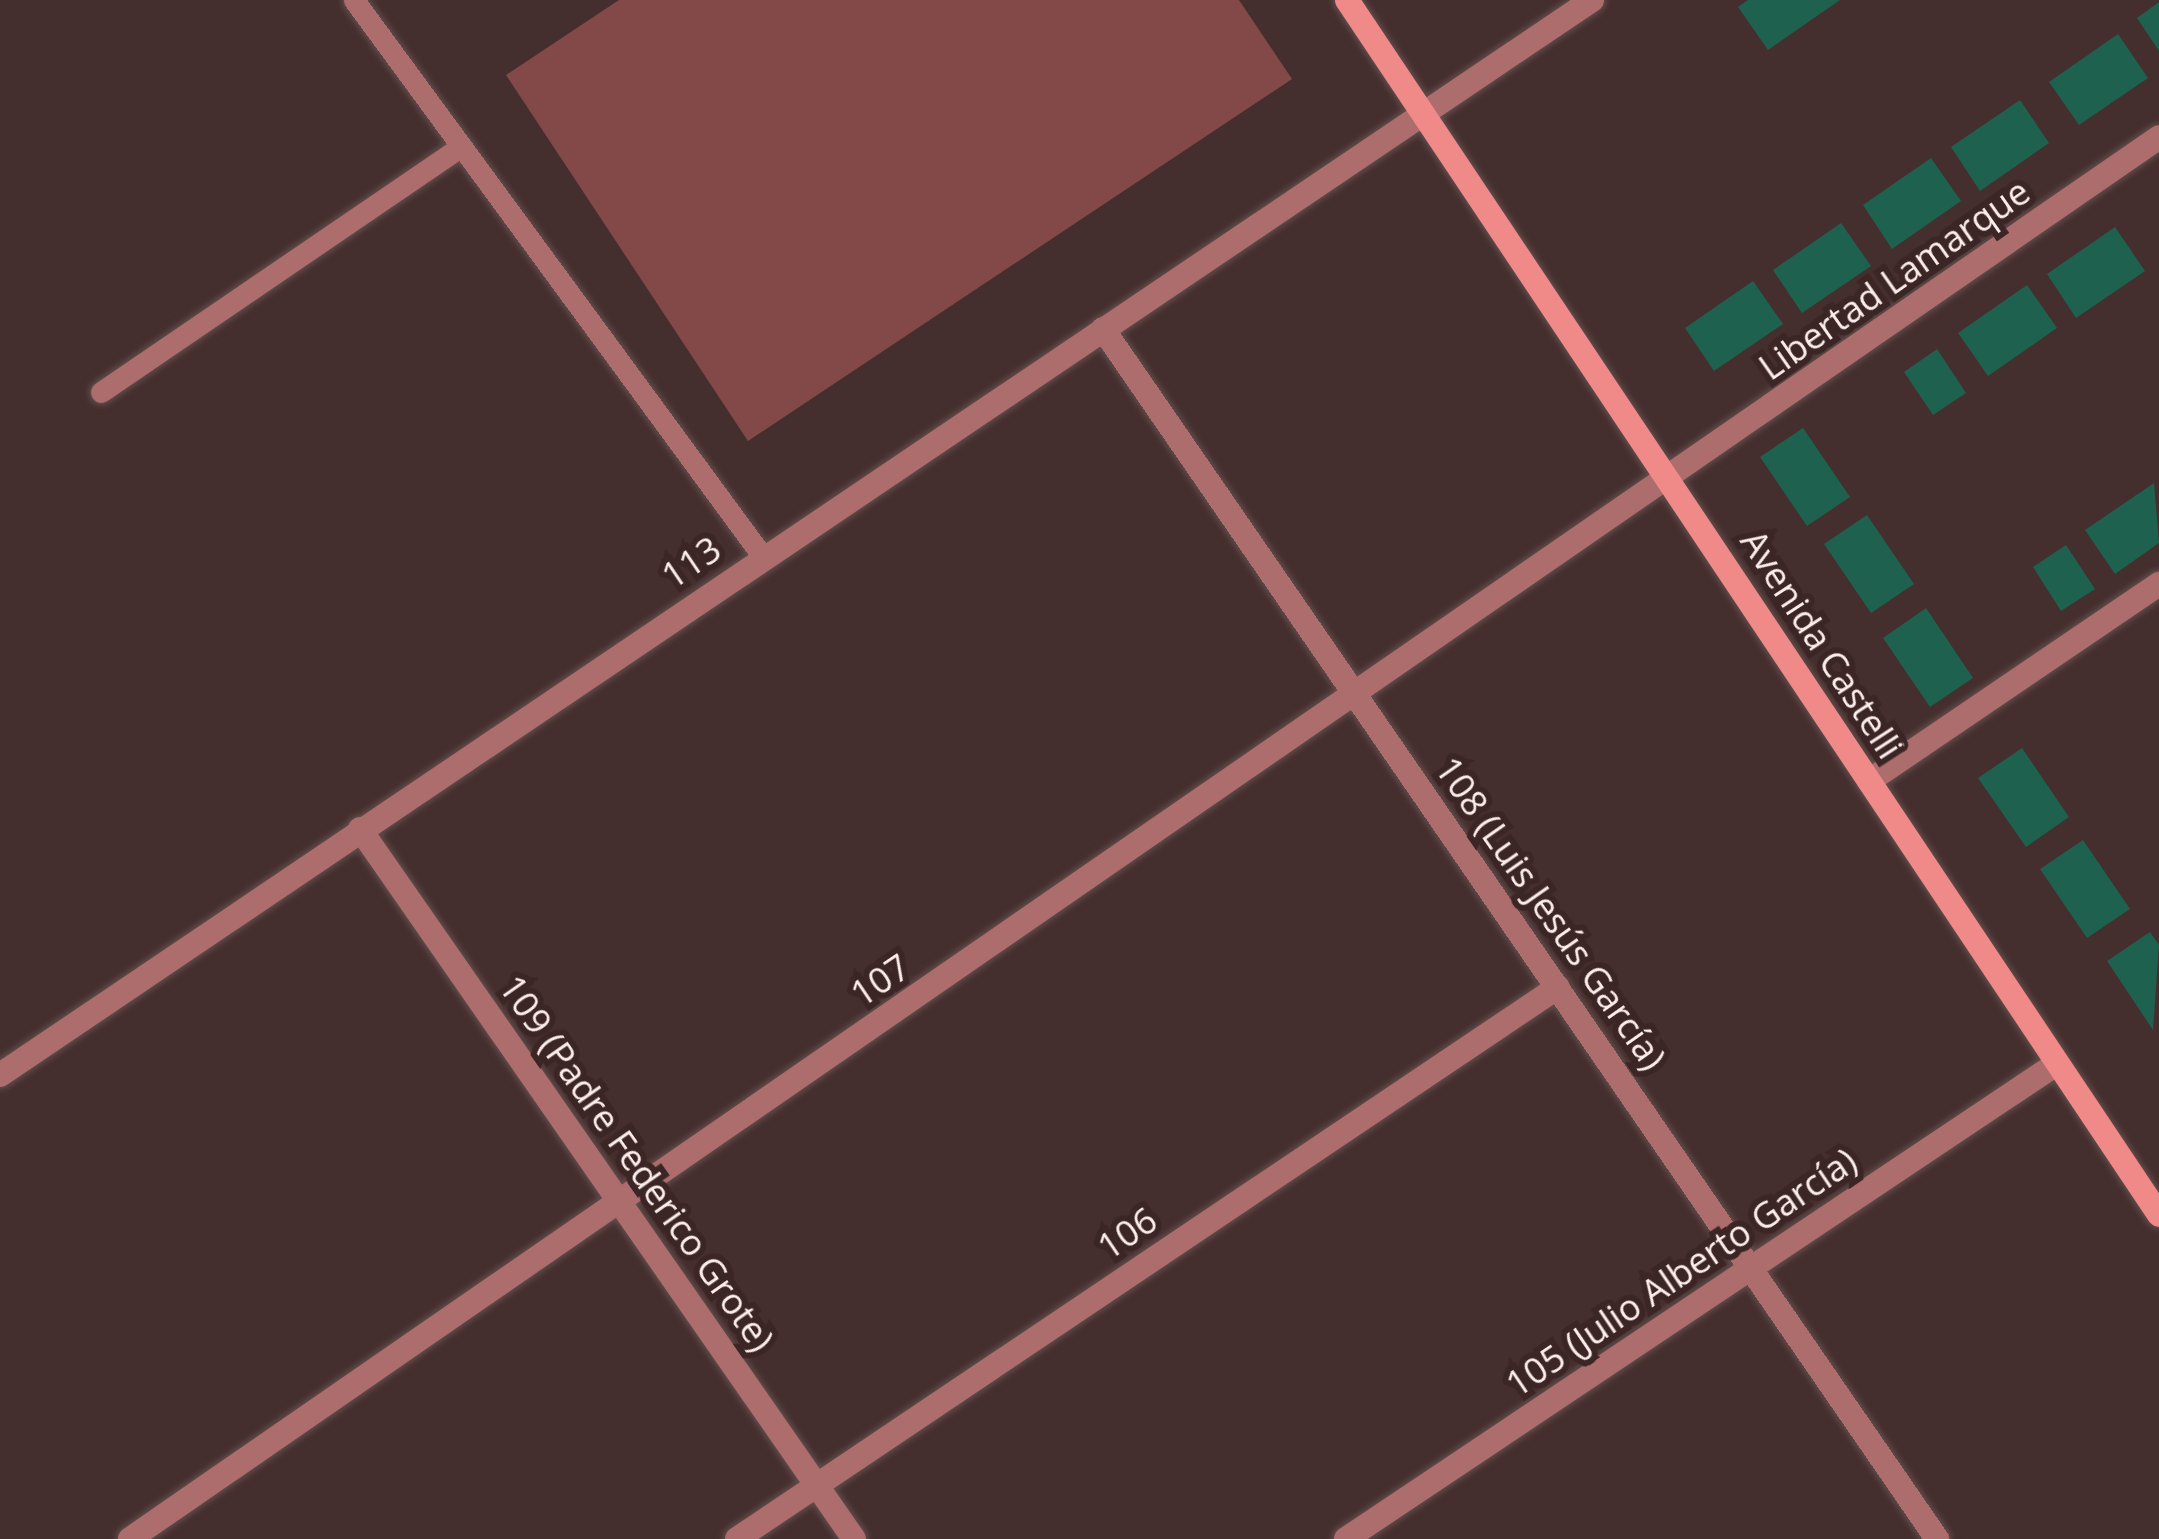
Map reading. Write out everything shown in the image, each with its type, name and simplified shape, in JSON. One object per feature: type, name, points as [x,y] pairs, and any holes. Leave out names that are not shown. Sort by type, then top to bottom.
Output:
[{"type":"main road","name":"Avenida Castelli","points":[[1347,0],[2159,1215]]},
{"type":"street","name":"113","points":[[0,1075],[1592,0]]},
{"type":"street","name":"Libertad Lamarque","points":[[1672,480],[2159,137]]},
{"type":"street","name":"108 (Luis Jesús García)","points":[[1103,328],[1937,1539]]},
{"type":"street","name":"107","points":[[130,1539],[1672,480]]},
{"type":"street","points":[[1870,781],[2159,584]]},
{"type":"street","name":"109 (Padre Federico Grote)","points":[[360,829],[854,1539]]},
{"type":"street","name":"106","points":[[737,1539],[1558,987]]},
{"type":"street","name":"105 (Julio Alberto García)","points":[[1346,1539],[2056,1064]]},
{"type":"lane","points":[[360,2],[764,557]]},
{"type":"lane","points":[[101,392],[461,146]]},
{"type":"shaded area","points":[[619,0],[1239,0],[1292,79],[748,441],[506,75]]},
{"type":"building","points":[[1748,0],[1840,0],[1768,50],[1738,7]]},
{"type":"building","points":[[2159,2],[2159,51],[2137,18]]},
{"type":"building","points":[[2118,34],[2148,78],[2079,125],[2049,82]]},
{"type":"building","points":[[2020,100],[2049,143],[1980,191],[1951,147]]},
{"type":"building","points":[[1931,158],[1961,201],[1892,249],[1863,205]]},
{"type":"building","points":[[1841,223],[1871,266],[1802,313],[1773,270]]},
{"type":"building","points":[[2115,227],[2145,271],[2076,318],[2047,274]]},
{"type":"building","points":[[1753,281],[1783,324],[1714,371],[1685,328]]},
{"type":"building","points":[[2027,285],[2057,328],[1988,376],[1958,333]]},
{"type":"building","points":[[1937,349],[1966,393],[1933,415],[1904,372]]},
{"type":"building","points":[[1803,428],[1850,497],[1807,526],[1760,457]]},
{"type":"building","points":[[2154,483],[2159,543],[2115,574],[2085,530]]},
{"type":"building","points":[[1867,515],[1914,584],[1871,613],[1824,544]]},
{"type":"building","points":[[2066,545],[2095,589],[2061,611],[2033,567]]},
{"type":"building","points":[[1926,608],[1973,678],[1930,707],[1883,638]]},
{"type":"building","points":[[2022,748],[2069,817],[2026,847],[1978,778]]},
{"type":"building","points":[[2083,840],[2130,909],[2087,938],[2040,869]]},
{"type":"building","points":[[2150,932],[2159,945],[2153,1030],[2107,961]]}]
